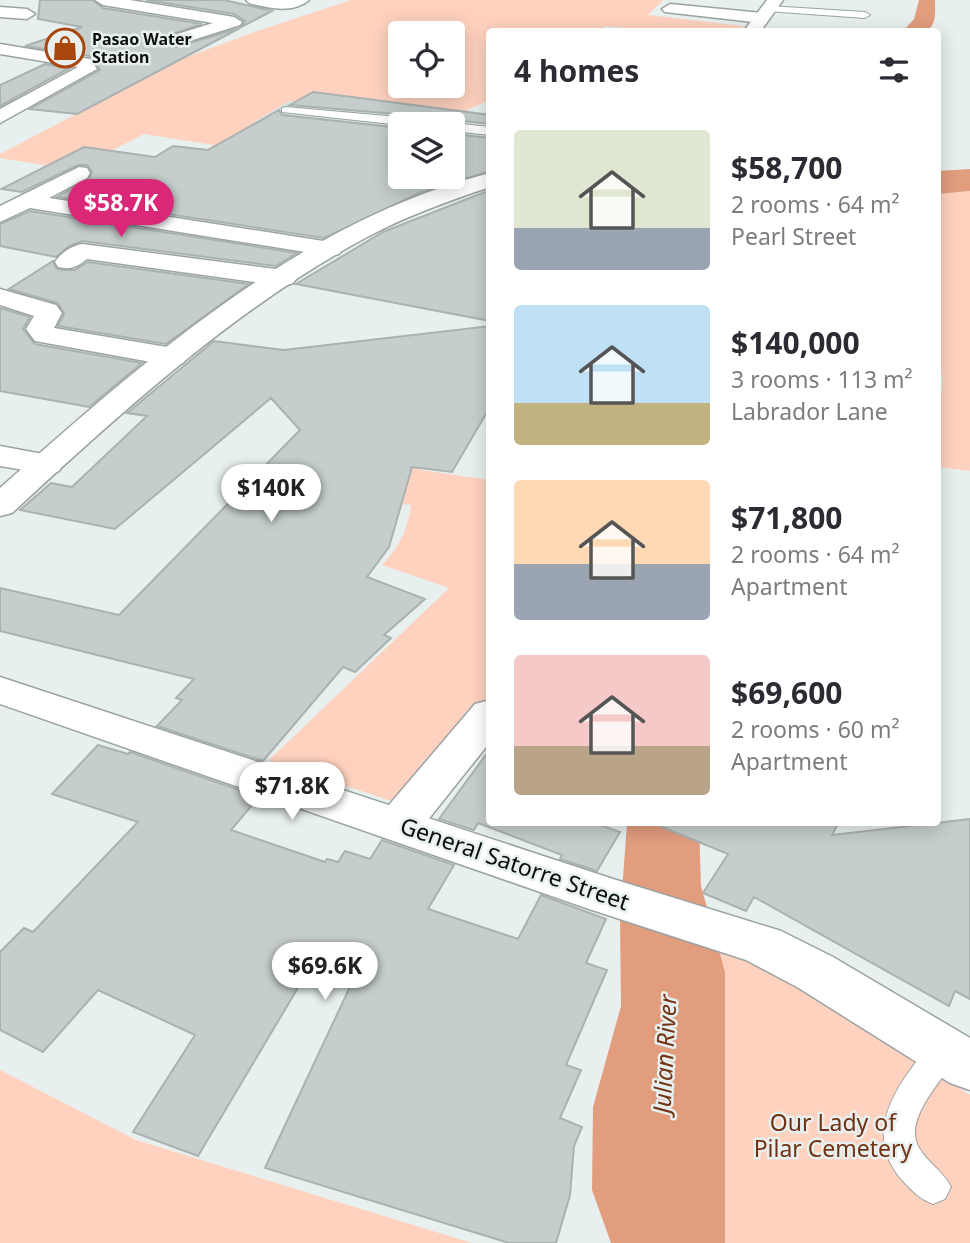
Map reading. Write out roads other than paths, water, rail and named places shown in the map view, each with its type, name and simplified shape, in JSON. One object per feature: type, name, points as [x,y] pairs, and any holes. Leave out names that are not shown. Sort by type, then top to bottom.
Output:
[{"type":"street","points":[[103,0],[234,22],[177,40]]},
{"type":"street","points":[[254,0],[285,5],[301,0]]},
{"type":"street","points":[[670,9],[769,9]]},
{"type":"street","points":[[754,28],[769,9]]},
{"type":"street","points":[[0,12],[27,15]]},
{"type":"street","points":[[0,50],[84,64],[88,69],[0,120]]},
{"type":"street","points":[[26,79],[65,82]]},
{"type":"street","points":[[0,120],[26,125]]},
{"type":"street","points":[[0,215],[79,173]]},
{"type":"street","points":[[0,506],[173,357],[284,278],[330,249],[396,215],[486,181]]},
{"type":"street","points":[[26,201],[330,249]]},
{"type":"street","points":[[67,261],[82,251],[284,278]]},
{"type":"street","points":[[1,298],[47,311],[49,313],[40,329],[45,335],[173,357]]},
{"type":"street","points":[[0,456],[47,464]]},
{"type":"street","name":"General Satorre Street","points":[[0,690],[603,895],[739,937],[789,957],[957,1058]]},
{"type":"street","points":[[399,824],[486,719]]},
{"type":"lane","points":[[769,9],[865,15]]},
{"type":"lane","points":[[286,110],[388,120]]},
{"type":"lane","points":[[465,128],[486,131]]},
{"type":"lane","points":[[933,1187],[902,1151],[897,1132],[901,1116],[957,1058]]},
{"type":"water","points":[[919,0],[935,0],[935,17],[929,28],[906,28],[914,19]]},
{"type":"water","points":[[970,169],[970,191],[941,194],[941,171]]},
{"type":"water","name":"Julian River","points":[[627,826],[699,826],[701,886],[725,972],[725,1243],[611,1243],[592,1190],[593,1107],[621,1006],[620,919]]},
{"type":"place","name":"Pasao Water Station","points":[[65,48]]},
{"type":"park label","name":"Our Lady of Pilar Cemetery","points":[[833,1135]]}]
